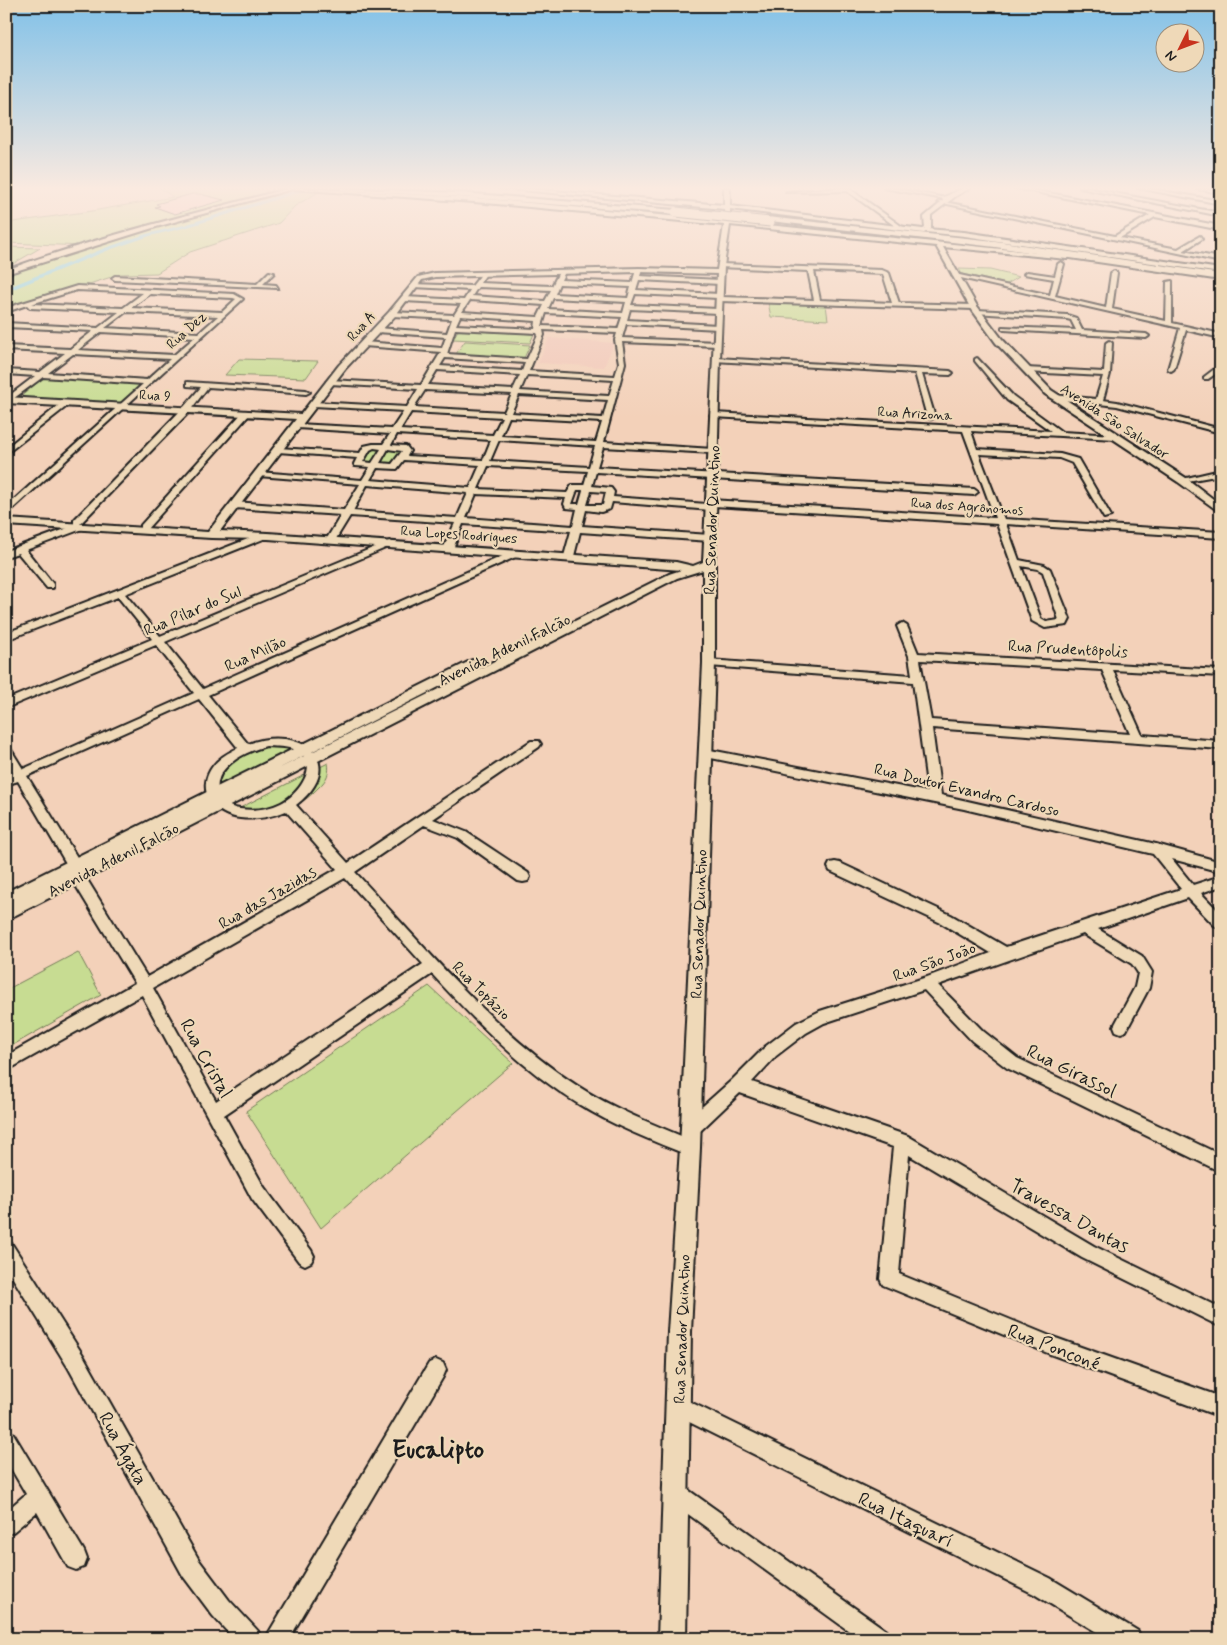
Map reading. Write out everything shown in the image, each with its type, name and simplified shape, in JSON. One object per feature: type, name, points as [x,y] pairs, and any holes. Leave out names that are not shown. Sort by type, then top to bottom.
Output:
[{"type":"highway","points":[[1127,265],[1221,278]]},
{"type":"highway","points":[[1132,265],[1221,278]]},
{"type":"street","points":[[6,272],[26,265]]},
{"type":"street","name":"Rua Senador Quintino","points":[[672,1639],[686,1194],[691,1128],[709,663],[709,560],[716,352],[722,265]]},
{"type":"street","name":"Avenida São Salvador","points":[[949,265],[976,310],[999,341],[1053,397],[1182,480],[1221,510]]},
{"type":"street","points":[[1052,297],[1061,265]]},
{"type":"street","points":[[1181,265],[1221,271]]},
{"type":"street","points":[[811,269],[817,302]]},
{"type":"street","points":[[392,314],[457,316],[541,315],[625,318],[811,269],[880,271],[886,273],[896,304]]},
{"type":"street","points":[[414,285],[420,278],[428,276],[640,270],[720,293]]},
{"type":"street","points":[[569,556],[622,363],[618,340],[640,270]]},
{"type":"street","points":[[448,549],[526,374],[541,335],[539,330],[541,315],[562,272]]},
{"type":"street","points":[[258,286],[271,273]]},
{"type":"street","points":[[1109,310],[1114,273]]},
{"type":"street","points":[[331,540],[386,446],[424,388],[444,353],[457,316],[484,274]]},
{"type":"street","points":[[1026,274],[1058,278]]},
{"type":"street","points":[[214,284],[222,276]]},
{"type":"street","points":[[955,276],[1221,336]]},
{"type":"street","points":[[115,278],[276,287]]},
{"type":"street","points":[[168,292],[179,282]]},
{"type":"street","points":[[1169,324],[1170,282]]},
{"type":"street","points":[[414,285],[555,285],[633,292],[720,293],[817,302],[896,304],[1067,316],[1074,319],[1080,333]]},
{"type":"street","name":"Rua A","points":[[216,533],[234,505],[302,417],[330,382],[392,314],[414,285]]},
{"type":"street","name":"Rua Dez","points":[[6,310],[70,290],[83,288],[240,297],[238,302],[174,357],[6,512]]},
{"type":"street","points":[[7,401],[148,292]]},
{"type":"street","points":[[404,299],[548,300],[633,292],[720,293]]},
{"type":"street","points":[[633,292],[720,293]]},
{"type":"street","points":[[20,305],[222,314]]},
{"type":"street","points":[[6,325],[199,335]]},
{"type":"street","points":[[452,327],[621,331]]},
{"type":"street","points":[[1004,328],[1146,336]]},
{"type":"street","points":[[1171,369],[1184,328]]},
{"type":"street","points":[[377,330],[450,335]]},
{"type":"street","points":[[618,340],[716,352],[950,373]]},
{"type":"street","points":[[1099,401],[1107,374],[1109,343]]},
{"type":"street","points":[[364,344],[530,361]]},
{"type":"street","points":[[6,348],[174,357]]},
{"type":"street","points":[[976,360],[1010,398],[1060,434]]},
{"type":"street","points":[[1206,378],[1221,366]]},
{"type":"street","points":[[435,368],[618,378]]},
{"type":"street","points":[[1026,370],[1107,374]]},
{"type":"street","points":[[918,371],[931,417]]},
{"type":"street","points":[[6,372],[148,382]]},
{"type":"street","points":[[330,382],[612,398]]},
{"type":"street","points":[[190,384],[306,392]]},
{"type":"street","points":[[6,554],[78,524],[186,410],[206,385]]},
{"type":"street","points":[[1053,397],[1099,401],[1131,407],[1221,431]]},
{"type":"street","name":"Rua 9","points":[[7,401],[302,417]]},
{"type":"street","points":[[6,452],[67,403]]},
{"type":"street","points":[[314,404],[606,420]]},
{"type":"street","points":[[144,526],[246,414]]},
{"type":"street","name":"Rua Arizona","points":[[714,415],[1115,437]]},
{"type":"street","points":[[296,426],[713,451]]},
{"type":"street","points":[[966,429],[1002,522],[1016,562],[1037,621],[1045,625],[1059,624],[1064,619],[1046,571],[1041,567],[1016,562]]},
{"type":"street","points":[[371,446],[386,446],[405,449],[406,451],[403,458],[394,466],[359,465],[357,462],[362,456],[371,446]]},
{"type":"street","points":[[278,450],[362,456]]},
{"type":"street","points":[[974,451],[1071,458],[1075,461],[1107,516]]},
{"type":"street","points":[[403,458],[974,492]]},
{"type":"street","points":[[1182,480],[1221,472]]},
{"type":"street","points":[[258,474],[474,491],[570,496]]},
{"type":"street","points":[[574,487],[588,487],[608,490],[612,499],[605,508],[582,508],[569,506],[570,496],[574,487]]},
{"type":"street","name":"Rua dos Agrônomos","points":[[612,499],[1221,535]]},
{"type":"street","points":[[234,505],[710,538]]},
{"type":"street","name":"Rua Lopes Rodrigues","points":[[6,516],[78,524],[596,558],[676,565],[692,569]]},
{"type":"street","name":"Rua Lopes Rodrigues","points":[[6,522],[144,526],[216,533]]},
{"type":"street","points":[[6,637],[263,536]]},
{"type":"street","name":"Rua Pilar do Sul","points":[[6,704],[390,544]]},
{"type":"street","points":[[20,549],[50,586]]},
{"type":"street","name":"Rua Milão","points":[[6,782],[517,553]]},
{"type":"street","points":[[596,558],[647,568],[650,571],[649,578]]},
{"type":"street","name":"Avenida Adenil Falcão","points":[[6,913],[76,871],[585,614],[649,578],[676,565],[709,560]]},
{"type":"street","name":"Avenida Adenil Falcão","points":[[585,614],[709,560]]},
{"type":"street","points":[[119,592],[245,748]]},
{"type":"street","points":[[902,626],[914,656],[926,724],[935,797]]},
{"type":"street","name":"Rua Prudentôpolis","points":[[914,656],[1221,673]]},
{"type":"street","points":[[709,663],[918,679]]},
{"type":"street","points":[[1106,666],[1138,740]]},
{"type":"street","points":[[926,724],[1221,745]]},
{"type":"street","points":[[277,742],[296,745],[308,753],[315,770],[312,782],[302,795],[288,805],[270,813],[250,815],[232,813],[216,800],[211,785],[218,769],[232,755],[245,748],[256,744],[277,742]]},
{"type":"street","name":"Rua das Jazidas","points":[[6,1064],[145,987],[346,871],[535,744]]},
{"type":"street","name":"Rua Cristal","points":[[6,751],[145,987],[258,1193],[304,1256]]},
{"type":"street","name":"Rua Doutor Evandro Cardoso","points":[[705,753],[935,797],[1156,849],[1221,867]]},
{"type":"street","name":"Rua Topázio","points":[[288,805],[346,871],[486,1021],[556,1080],[617,1116],[690,1148]]},
{"type":"street","points":[[421,819],[462,835],[523,877]]},
{"type":"street","points":[[1156,849],[1190,891],[1221,923]]},
{"type":"street","points":[[835,867],[946,919],[1005,954]]},
{"type":"street","name":"Avenida Adenil Falcão","points":[[6,900],[76,871]]},
{"type":"street","name":"Rua São João","points":[[691,1128],[738,1085],[771,1050],[801,1028],[820,1018],[928,983],[1005,954],[1221,881]]},
{"type":"street","points":[[1085,928],[1136,960],[1145,972],[1142,988],[1121,1026]]},
{"type":"street","points":[[214,1112],[433,965]]},
{"type":"street","name":"Rua Girassol","points":[[928,983],[973,1034],[991,1050],[1012,1063],[1221,1164]]},
{"type":"street","name":"Travessa Dantas","points":[[738,1085],[902,1142],[1088,1252],[1221,1318]]},
{"type":"street","name":"Rua Ponconé","points":[[902,1142],[889,1279],[1050,1345],[1221,1407]]},
{"type":"street","name":"Rua Ágata","points":[[6,1250],[12,1271],[76,1362],[191,1568],[221,1608],[250,1639]]},
{"type":"street","points":[[276,1639],[436,1370]]},
{"type":"street","name":"Rua Itaquarí","points":[[678,1406],[1042,1586],[1130,1639]]},
{"type":"street","points":[[6,1440],[76,1559]]},
{"type":"street","points":[[677,1494],[879,1639]]},
{"type":"street","points":[[6,1525],[39,1497]]},
{"type":"shaded area","points":[[549,338],[614,343],[604,367],[538,363]]},
{"type":"green space","points":[[32,265],[170,265],[157,273],[121,274],[6,310],[6,273]]},
{"type":"green space","points":[[959,269],[990,270],[1019,277],[1007,284],[962,274]]},
{"type":"green space","points":[[768,302],[826,305],[828,320],[771,317]]},
{"type":"green space","points":[[458,330],[534,334],[530,343],[453,339]]},
{"type":"green space","points":[[465,341],[530,345],[524,358],[456,354]]},
{"type":"green space","points":[[239,359],[318,361],[306,378],[225,375]]},
{"type":"green space","points":[[43,378],[142,383],[121,404],[19,398]]},
{"type":"green space","points":[[373,447],[404,450],[394,464],[364,463]]},
{"type":"green space","points":[[290,741],[309,742],[215,789],[228,767],[245,754],[265,746]]},
{"type":"green space","points":[[328,763],[329,770],[324,782],[309,796],[291,808],[271,811],[236,810]]},
{"type":"green space","points":[[78,952],[101,995],[6,1049],[6,990]]},
{"type":"green space","points":[[429,986],[513,1063],[321,1228],[246,1111]]},
{"type":"waterway","points":[[6,290],[68,265]]},
{"type":"district","name":"Eucalipto","points":[[438,1448]]}]
